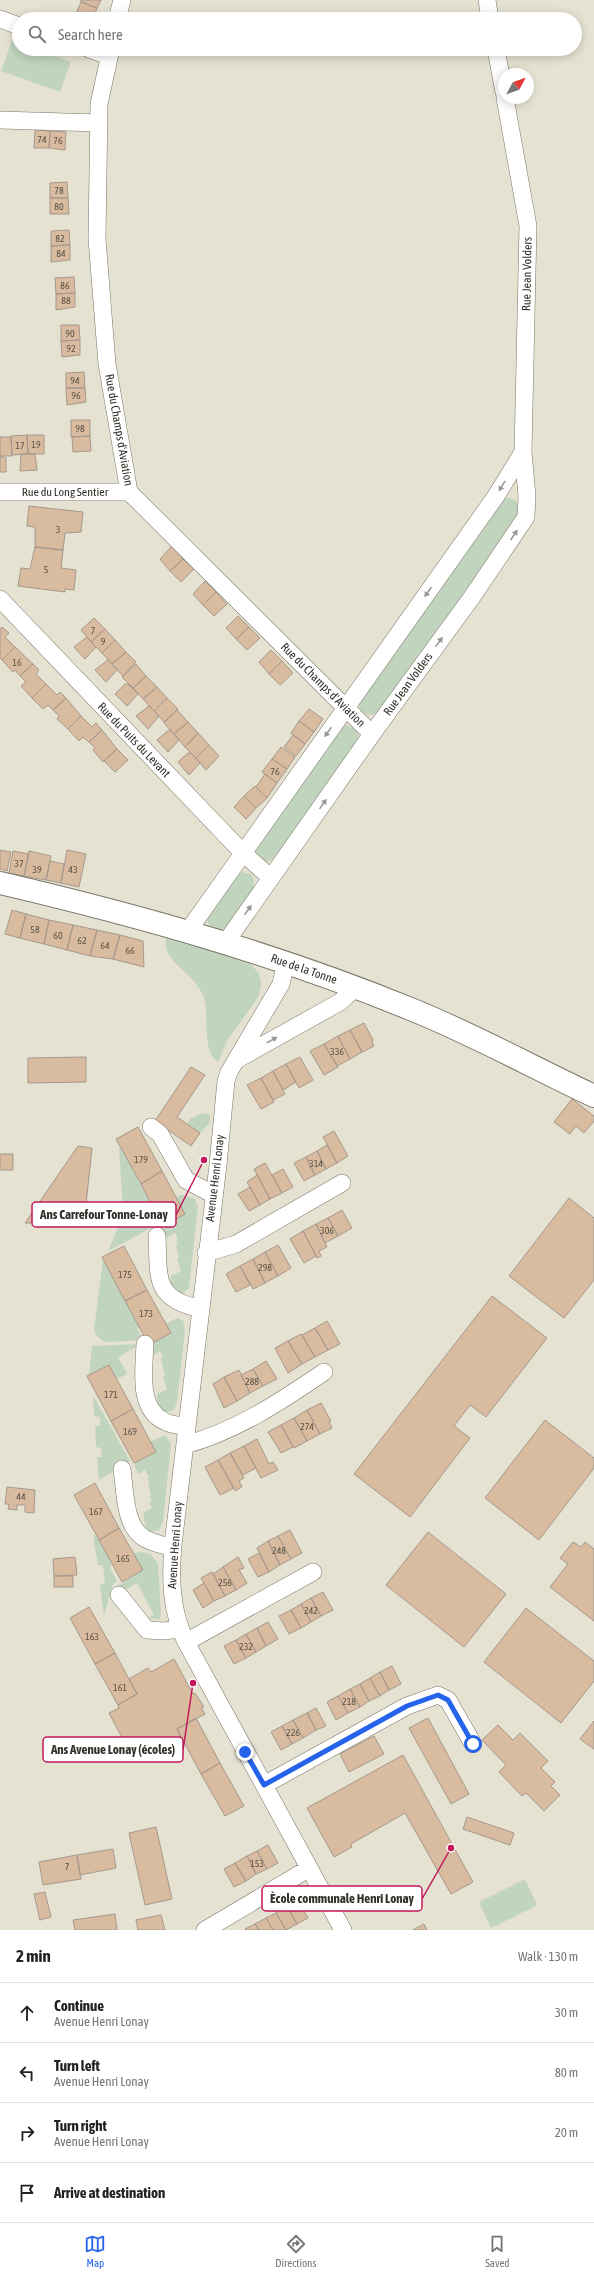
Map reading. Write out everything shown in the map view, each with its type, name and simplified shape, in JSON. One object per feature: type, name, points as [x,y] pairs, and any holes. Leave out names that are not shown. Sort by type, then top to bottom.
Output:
[{"type":"street","points":[[119,12],[122,0]]},
{"type":"street","points":[[487,0],[489,12]]},
{"type":"street","points":[[0,19],[12,23]]},
{"type":"street","name":"Rue du Champs d'Aviation","points":[[109,56],[100,104],[97,239],[107,364],[129,492],[372,734]]},
{"type":"street","points":[[497,56],[500,68]]},
{"type":"street","name":"Rue Jean Volders","points":[[226,942],[372,734],[472,597],[526,517],[527,496],[523,452],[528,226],[506,104]]},
{"type":"street","points":[[0,120],[99,123]]},
{"type":"street","points":[[188,931],[496,496],[523,452]]},
{"type":"street","name":"Rue du Long Sentier","points":[[0,492],[129,492]]},
{"type":"street","name":"Rue du Puits du Levant","points":[[0,599],[243,853],[271,878]]},
{"type":"street","name":"Rue de la Tonne","points":[[0,883],[226,942],[356,987],[415,1011],[594,1096]]},
{"type":"street","name":"Avenue Henri Lonay","points":[[286,962],[281,984],[229,1072],[226,1081],[173,1548],[172,1596],[182,1636],[342,1930]]},
{"type":"street","name":"Avenue Henri Lonay","points":[[238,1059],[340,1002],[356,987]]},
{"type":"street","points":[[151,1127],[160,1134],[186,1180],[214,1195]]},
{"type":"street","points":[[206,1253],[236,1244],[342,1183]]},
{"type":"street","points":[[157,1236],[159,1279],[165,1291],[173,1300],[181,1305],[201,1309]]},
{"type":"street","points":[[145,1344],[144,1389],[147,1402],[153,1412],[161,1420],[187,1427]]},
{"type":"street","points":[[185,1445],[211,1438],[275,1405],[324,1372]]},
{"type":"street","points":[[122,1469],[130,1516],[135,1529],[143,1538],[173,1548]]},
{"type":"street","points":[[119,1595],[148,1630],[164,1631],[182,1636],[313,1572]]},
{"type":"street","points":[[264,1785],[407,1706],[438,1695],[448,1700],[473,1744]]},
{"type":"street","points":[[205,1930],[308,1869]]},
{"type":"green space","points":[[12,41],[12,56],[54,56],[71,62],[60,92],[1,71]]},
{"type":"green space","points":[[506,498],[513,499],[517,503],[519,515],[379,712],[372,715],[365,714],[360,709],[359,701],[502,500]]},
{"type":"green space","points":[[346,725],[357,730],[359,741],[276,858],[265,862],[256,855],[255,851],[342,726]]},
{"type":"green space","points":[[240,872],[251,874],[254,881],[253,888],[227,927],[220,930],[213,928],[208,923],[207,916]]},
{"type":"green space","points":[[166,936],[245,960],[258,972],[261,982],[260,993],[227,1041],[218,1062],[209,1050],[206,1005],[204,998],[194,981],[173,961],[166,946]]},
{"type":"green space","points":[[202,1113],[210,1115],[210,1122],[200,1133],[187,1124],[190,1119]]},
{"type":"green space","points":[[121,1147],[153,1208],[151,1210],[158,1225],[123,1207],[119,1149]]},
{"type":"green space","points":[[182,1195],[194,1198],[198,1206],[189,1288],[181,1294],[171,1288],[171,1276],[181,1271],[177,1259],[179,1258],[176,1246],[178,1243],[176,1240],[178,1238],[175,1233],[167,1238],[162,1229],[185,1214],[175,1197]]},
{"type":"green space","points":[[123,1211],[155,1226],[108,1251],[123,1216]]},
{"type":"green space","points":[[103,1259],[139,1327],[137,1329],[144,1340],[107,1342],[97,1336],[94,1330]]},
{"type":"green space","points":[[177,1318],[183,1320],[185,1330],[177,1402],[174,1410],[164,1413],[157,1400],[157,1394],[167,1389],[163,1377],[165,1376],[161,1358],[163,1356],[160,1351],[152,1356],[149,1345],[171,1333],[166,1324]]},
{"type":"green space","points":[[141,1344],[118,1357],[127,1374],[117,1379],[109,1365],[89,1375],[92,1346]]},
{"type":"green space","points":[[93,1395],[130,1461],[99,1480],[97,1457],[102,1457],[101,1448],[96,1447],[95,1426],[100,1426],[100,1417],[94,1416]]},
{"type":"green space","points":[[165,1435],[171,1444],[163,1522],[159,1530],[151,1532],[146,1529],[143,1513],[152,1508],[149,1502],[152,1501],[149,1496],[151,1495],[148,1484],[150,1482],[147,1478],[149,1477],[145,1470],[138,1474],[134,1463],[156,1452],[150,1442]]},
{"type":"green space","points":[[93,1535],[97,1537],[112,1564],[110,1568],[117,1581],[113,1584],[104,1615],[100,1585],[105,1584],[103,1565],[98,1565]]},
{"type":"green space","points":[[142,1552],[150,1554],[158,1563],[161,1615],[159,1620],[149,1618],[154,1615],[137,1583],[115,1596],[116,1587],[143,1570],[133,1553]]},
{"type":"green space","points":[[525,1879],[537,1905],[491,1928],[479,1902]]},
{"type":"building","points":[[81,0],[101,0],[97,8],[81,2]]},
{"type":"building","points":[[81,2],[97,8],[96,12],[77,12]]},
{"type":"building","points":[[35,130],[50,131],[49,148],[34,148]]},
{"type":"building","points":[[50,131],[66,132],[65,150],[49,148]]},
{"type":"building","points":[[67,182],[68,198],[50,198],[50,183]]},
{"type":"building","points":[[50,198],[68,198],[69,214],[50,214]]},
{"type":"building","points":[[69,230],[70,245],[51,246],[51,231]]},
{"type":"building","points":[[70,245],[70,260],[51,262],[51,246]]},
{"type":"building","points":[[74,277],[75,293],[56,294],[55,278]]},
{"type":"building","points":[[75,293],[75,307],[56,310],[56,294]]},
{"type":"building","points":[[61,325],[79,325],[80,340],[61,341]]},
{"type":"building","points":[[80,340],[80,355],[62,357],[61,341]]},
{"type":"building","points":[[84,372],[85,388],[66,388],[66,373]]},
{"type":"building","points":[[66,388],[85,388],[86,402],[67,405]]},
{"type":"building","points":[[71,420],[90,420],[90,436],[71,437]]},
{"type":"building","points":[[27,435],[44,435],[44,454],[28,454]]},
{"type":"building","points":[[27,435],[28,454],[12,455],[11,436]]},
{"type":"building","points":[[90,436],[91,451],[73,452],[72,437]]},
{"type":"building","points":[[0,437],[11,437],[12,456],[0,456]]},
{"type":"building","points":[[21,454],[35,454],[37,470],[20,471]]},
{"type":"building","points":[[0,456],[6,458],[6,472],[0,472]]},
{"type":"building","points":[[29,506],[83,512],[81,532],[65,533],[63,550],[35,547],[35,527],[27,526]]},
{"type":"building","points":[[172,546],[183,559],[170,571],[160,559]]},
{"type":"building","points":[[35,547],[63,550],[61,568],[76,570],[74,590],[65,589],[65,592],[18,586],[21,568],[30,569]]},
{"type":"building","points":[[183,559],[194,569],[181,582],[170,571]]},
{"type":"building","points":[[205,581],[216,592],[203,605],[193,594]]},
{"type":"building","points":[[216,592],[227,604],[214,616],[203,605]]},
{"type":"building","points":[[238,616],[249,627],[236,639],[226,628]]},
{"type":"building","points":[[94,618],[105,629],[91,642],[81,630]]},
{"type":"building","points":[[2,627],[9,633],[5,637],[15,647],[2,660],[0,658],[0,629]]},
{"type":"building","points":[[249,627],[260,638],[247,650],[236,639]]},
{"type":"building","points":[[105,629],[115,640],[102,653],[91,642]]},
{"type":"building","points":[[87,637],[96,647],[85,659],[74,647]]},
{"type":"building","points":[[115,640],[126,652],[112,664],[102,653]]},
{"type":"building","points":[[15,647],[33,664],[20,676],[15,670],[13,672],[2,660]]},
{"type":"building","points":[[271,650],[282,661],[269,674],[259,662]]},
{"type":"building","points":[[126,652],[136,662],[123,676],[112,664]]},
{"type":"building","points":[[108,660],[117,670],[106,682],[95,670]]},
{"type":"building","points":[[282,661],[293,673],[280,685],[269,674]]},
{"type":"building","points":[[33,664],[39,670],[36,674],[46,684],[32,698],[21,686],[26,682],[20,676]]},
{"type":"building","points":[[136,664],[146,676],[133,688],[122,677]]},
{"type":"building","points":[[146,676],[157,687],[143,699],[133,688]]},
{"type":"building","points":[[46,684],[57,695],[60,692],[66,698],[53,710],[48,705],[43,709],[32,698]]},
{"type":"building","points":[[125,684],[128,684],[138,694],[127,706],[115,694]]},
{"type":"building","points":[[157,687],[167,698],[154,711],[143,699]]},
{"type":"building","points":[[66,698],[81,716],[68,729],[57,719],[59,716],[53,710]]},
{"type":"building","points":[[167,698],[178,709],[164,722],[154,711]]},
{"type":"building","points":[[149,706],[159,716],[148,729],[136,716]]},
{"type":"building","points":[[309,709],[323,719],[314,732],[299,721]]},
{"type":"building","points":[[177,710],[188,722],[174,734],[164,723]]},
{"type":"building","points":[[81,716],[92,727],[96,723],[102,730],[89,742],[83,737],[79,741],[68,729]]},
{"type":"building","points":[[299,721],[314,732],[305,744],[291,733]]},
{"type":"building","points":[[188,722],[198,733],[185,747],[174,734]]},
{"type":"building","points":[[170,729],[179,740],[168,752],[157,740]]},
{"type":"building","points":[[102,730],[117,749],[103,762],[93,750],[95,748],[89,742]]},
{"type":"building","points":[[198,733],[209,745],[196,758],[185,747]]},
{"type":"building","points":[[293,735],[305,744],[296,756],[284,747]]},
{"type":"building","points":[[209,745],[219,756],[206,770],[196,758]]},
{"type":"building","points":[[281,747],[295,757],[287,769],[272,759]]},
{"type":"building","points":[[117,749],[128,760],[115,772],[104,761]]},
{"type":"building","points":[[188,753],[191,753],[200,763],[189,775],[178,762]]},
{"type":"building","points":[[272,759],[287,769],[277,783],[262,772]]},
{"type":"building","points":[[265,774],[277,783],[267,798],[256,787]]},
{"type":"building","points":[[255,786],[267,798],[256,808],[244,796]]},
{"type":"building","points":[[244,796],[256,808],[246,819],[234,807]]},
{"type":"building","points":[[0,850],[11,852],[7,871],[0,869]]},
{"type":"building","points":[[67,850],[86,854],[79,887],[61,883]]},
{"type":"building","points":[[13,851],[29,854],[24,876],[9,873]]},
{"type":"building","points":[[29,851],[51,856],[46,880],[24,876]]},
{"type":"building","points":[[50,861],[64,864],[61,883],[46,880]]},
{"type":"building","points":[[12,910],[26,914],[20,938],[5,934]]},
{"type":"building","points":[[26,914],[49,920],[44,944],[20,938]]},
{"type":"building","points":[[49,920],[73,925],[67,950],[44,944]]},
{"type":"building","points":[[73,925],[97,930],[90,956],[67,950]]},
{"type":"building","points":[[97,930],[120,935],[113,959],[90,956]]},
{"type":"building","points":[[120,935],[143,941],[144,967],[113,959]]},
{"type":"building","points":[[364,1023],[373,1040],[372,1042],[374,1046],[362,1052],[350,1030]]},
{"type":"building","points":[[350,1030],[362,1052],[350,1059],[338,1036]]},
{"type":"building","points":[[338,1036],[350,1059],[337,1066],[324,1044]]},
{"type":"building","points":[[324,1044],[338,1067],[324,1075],[310,1051]]},
{"type":"building","points":[[86,1057],[86,1082],[28,1083],[28,1058]]},
{"type":"building","points":[[300,1057],[313,1080],[299,1088],[286,1064]]},
{"type":"building","points":[[286,1064],[296,1082],[283,1090],[273,1071]]},
{"type":"building","points":[[191,1067],[205,1075],[177,1117],[200,1133],[191,1146],[155,1121]]},
{"type":"building","points":[[273,1071],[285,1094],[273,1100],[261,1078]]},
{"type":"building","points":[[261,1078],[274,1102],[261,1109],[247,1085]]},
{"type":"building","points":[[572,1099],[594,1116],[594,1121],[584,1133],[576,1126],[570,1134],[554,1122]]},
{"type":"building","points":[[138,1127],[162,1171],[141,1184],[116,1139]]},
{"type":"building","points":[[334,1131],[348,1156],[337,1163],[323,1137]]},
{"type":"building","points":[[327,1145],[337,1163],[326,1169],[317,1151]]},
{"type":"building","points":[[78,1146],[92,1148],[84,1223],[25,1223]]},
{"type":"building","points":[[317,1151],[326,1169],[315,1175],[306,1157]]},
{"type":"building","points":[[0,1154],[13,1154],[13,1170],[0,1170]]},
{"type":"building","points":[[306,1157],[315,1175],[304,1181],[294,1163]]},
{"type":"building","points":[[265,1163],[282,1193],[270,1199],[254,1169]]},
{"type":"building","points":[[283,1169],[293,1187],[282,1193],[272,1175]]},
{"type":"building","points":[[162,1171],[185,1214],[163,1227],[141,1184]]},
{"type":"building","points":[[257,1175],[270,1199],[260,1205],[247,1182]]},
{"type":"building","points":[[250,1187],[260,1205],[249,1211],[238,1194]]},
{"type":"building","points":[[569,1198],[594,1218],[594,1280],[564,1318],[509,1276]]},
{"type":"building","points":[[342,1210],[352,1228],[338,1236],[328,1218]]},
{"type":"building","points":[[328,1218],[338,1236],[325,1243],[316,1224]]},
{"type":"building","points":[[316,1224],[327,1247],[319,1251],[321,1256],[317,1258],[303,1231]]},
{"type":"building","points":[[303,1231],[316,1256],[304,1263],[290,1239]]},
{"type":"building","points":[[278,1245],[291,1268],[278,1276],[265,1252]]},
{"type":"building","points":[[124,1246],[147,1290],[125,1301],[102,1257]]},
{"type":"building","points":[[265,1252],[278,1276],[265,1283],[253,1259]]},
{"type":"building","points":[[253,1259],[265,1283],[253,1289],[240,1266]]},
{"type":"building","points":[[240,1266],[250,1285],[236,1292],[226,1274]]},
{"type":"building","points":[[147,1290],[171,1333],[149,1345],[125,1301]]},
{"type":"building","points":[[492,1296],[547,1338],[486,1417],[470,1405],[454,1426],[470,1438],[410,1517],[354,1474]]},
{"type":"building","points":[[327,1321],[340,1344],[328,1350],[315,1328]]},
{"type":"building","points":[[315,1328],[328,1350],[315,1357],[302,1335]]},
{"type":"building","points":[[301,1334],[315,1357],[302,1364],[288,1341]]},
{"type":"building","points":[[288,1341],[302,1364],[288,1373],[275,1348]]},
{"type":"building","points":[[266,1361],[277,1379],[263,1386],[253,1369]]},
{"type":"building","points":[[109,1365],[133,1409],[111,1421],[87,1376]]},
{"type":"building","points":[[253,1369],[263,1386],[250,1393],[241,1375]]},
{"type":"building","points":[[239,1370],[250,1393],[237,1401],[224,1377]]},
{"type":"building","points":[[224,1377],[237,1401],[224,1408],[213,1384]]},
{"type":"building","points":[[321,1403],[331,1421],[329,1422],[332,1428],[320,1434],[307,1410]]},
{"type":"building","points":[[133,1409],[156,1452],[134,1463],[111,1421]]},
{"type":"building","points":[[307,1410],[320,1434],[307,1441],[294,1418]]},
{"type":"building","points":[[294,1418],[307,1441],[294,1448],[281,1425]]},
{"type":"building","points":[[545,1420],[594,1458],[594,1468],[539,1540],[485,1498]]},
{"type":"building","points":[[281,1425],[293,1447],[281,1453],[268,1432]]},
{"type":"building","points":[[257,1439],[269,1464],[273,1462],[278,1470],[261,1478],[244,1446]]},
{"type":"building","points":[[244,1446],[256,1468],[243,1475],[230,1453]]},
{"type":"building","points":[[230,1453],[244,1478],[239,1481],[242,1487],[235,1491],[218,1460]]},
{"type":"building","points":[[218,1460],[234,1488],[220,1495],[205,1467]]},
{"type":"building","points":[[95,1483],[119,1528],[99,1540],[74,1495]]},
{"type":"building","points":[[7,1487],[35,1490],[34,1513],[25,1512],[25,1505],[17,1505],[17,1510],[8,1509],[9,1504],[5,1504]]},
{"type":"building","points":[[119,1528],[143,1570],[122,1582],[99,1540]]},
{"type":"building","points":[[290,1530],[302,1553],[291,1559],[278,1536]]},
{"type":"building","points":[[428,1532],[506,1594],[464,1647],[386,1585]]},
{"type":"building","points":[[278,1536],[291,1559],[280,1565],[268,1541]]},
{"type":"building","points":[[268,1541],[280,1565],[269,1572],[257,1548]]},
{"type":"building","points":[[573,1542],[581,1547],[585,1542],[594,1549],[594,1621],[550,1587],[568,1564],[560,1558]]},
{"type":"building","points":[[259,1553],[269,1572],[258,1577],[248,1559]]},
{"type":"building","points":[[75,1557],[77,1575],[54,1576],[53,1559]]},
{"type":"building","points":[[238,1557],[244,1568],[239,1570],[247,1583],[236,1590],[223,1567]]},
{"type":"building","points":[[223,1567],[236,1590],[225,1596],[213,1574]]},
{"type":"building","points":[[212,1572],[225,1596],[214,1601],[201,1578]]},
{"type":"building","points":[[54,1576],[73,1576],[73,1587],[54,1587]]},
{"type":"building","points":[[204,1583],[214,1601],[203,1608],[193,1590]]},
{"type":"building","points":[[323,1592],[333,1610],[321,1616],[311,1598]]},
{"type":"building","points":[[311,1598],[321,1616],[311,1622],[301,1604]]},
{"type":"building","points":[[301,1604],[311,1622],[301,1628],[291,1610]]},
{"type":"building","points":[[89,1607],[115,1653],[95,1664],[70,1618]]},
{"type":"building","points":[[526,1608],[594,1661],[594,1681],[561,1723],[484,1662]]},
{"type":"building","points":[[291,1610],[301,1628],[289,1634],[279,1616]]},
{"type":"building","points":[[268,1622],[278,1639],[266,1646],[257,1628]]},
{"type":"building","points":[[257,1628],[266,1646],[256,1652],[246,1634]]},
{"type":"building","points":[[246,1634],[256,1652],[246,1658],[236,1640]]},
{"type":"building","points":[[236,1640],[246,1658],[234,1664],[224,1646]]},
{"type":"building","points":[[115,1653],[137,1694],[118,1705],[95,1664]]},
{"type":"building","points":[[174,1659],[193,1694],[195,1693],[204,1707],[201,1708],[205,1714],[177,1729],[181,1737],[135,1762],[109,1713],[119,1708],[118,1705],[137,1694],[129,1679],[148,1668],[151,1672]]},
{"type":"building","points":[[392,1666],[401,1684],[389,1690],[380,1672]]},
{"type":"building","points":[[380,1672],[389,1690],[380,1696],[370,1678]]},
{"type":"building","points":[[370,1678],[380,1696],[369,1701],[360,1684]]},
{"type":"building","points":[[360,1684],[369,1701],[360,1707],[350,1689]]},
{"type":"building","points":[[350,1689],[360,1707],[348,1713],[338,1696]]},
{"type":"building","points":[[338,1696],[348,1713],[336,1720],[327,1702]]},
{"type":"building","points":[[316,1708],[326,1726],[316,1730],[307,1713]]},
{"type":"building","points":[[307,1713],[316,1730],[303,1738],[293,1720]]},
{"type":"building","points":[[196,1718],[220,1763],[201,1774],[177,1729]]},
{"type":"building","points":[[428,1718],[469,1794],[451,1804],[409,1728]]},
{"type":"building","points":[[293,1720],[303,1738],[292,1744],[282,1726]]},
{"type":"building","points":[[594,1721],[594,1749],[580,1739]]},
{"type":"building","points":[[498,1725],[513,1740],[520,1733],[548,1761],[541,1768],[555,1782],[551,1786],[560,1795],[544,1811],[526,1793],[522,1796],[499,1772],[506,1765],[482,1740]]},
{"type":"building","points":[[282,1726],[292,1744],[281,1750],[271,1732]]},
{"type":"building","points":[[374,1736],[384,1754],[349,1772],[340,1754]]},
{"type":"building","points":[[403,1755],[473,1882],[451,1894],[405,1813],[351,1844],[352,1847],[334,1857],[307,1808]]},
{"type":"building","points":[[220,1763],[244,1806],[225,1816],[201,1774]]},
{"type":"building","points":[[467,1817],[514,1833],[510,1845],[463,1829]]},
{"type":"building","points":[[156,1827],[172,1899],[145,1905],[129,1833]]},
{"type":"building","points":[[268,1845],[278,1863],[267,1869],[257,1851]]},
{"type":"building","points":[[113,1849],[116,1868],[80,1875],[77,1855]]},
{"type":"building","points":[[257,1851],[267,1869],[256,1874],[247,1856]]},
{"type":"building","points":[[77,1855],[81,1879],[43,1885],[39,1862]]},
{"type":"building","points":[[247,1856],[256,1874],[246,1881],[235,1863]]},
{"type":"building","points":[[235,1863],[246,1881],[234,1887],[224,1869]]},
{"type":"building","points":[[45,1892],[51,1917],[40,1920],[34,1894]]},
{"type":"building","points":[[298,1900],[308,1918],[297,1924],[287,1906]]},
{"type":"building","points":[[287,1906],[297,1924],[286,1930],[276,1913]]},
{"type":"building","points":[[276,1913],[286,1930],[273,1930],[266,1918]]},
{"type":"building","points":[[115,1914],[117,1930],[75,1930],[73,1920]]},
{"type":"building","points":[[161,1915],[165,1930],[138,1930],[136,1920]]},
{"type":"building","points":[[266,1918],[273,1930],[259,1930],[255,1924]]},
{"type":"building","points":[[255,1924],[259,1930],[245,1929]]},
{"type":"building","points":[[424,1924],[427,1930],[413,1930]]},
{"type":"place","name":"Ans Carrefour Tonne-Lonay","points":[[204,1160]]},
{"type":"place","name":"Ans Avenue Lonay (écoles)","points":[[193,1683]]},
{"type":"place","name":"Ècole communale Henri Lonay","points":[[451,1848]]},
{"type":"route","points":[[245,1752],[264,1785],[407,1706],[423,1699],[438,1695],[448,1700],[473,1744]]}]
